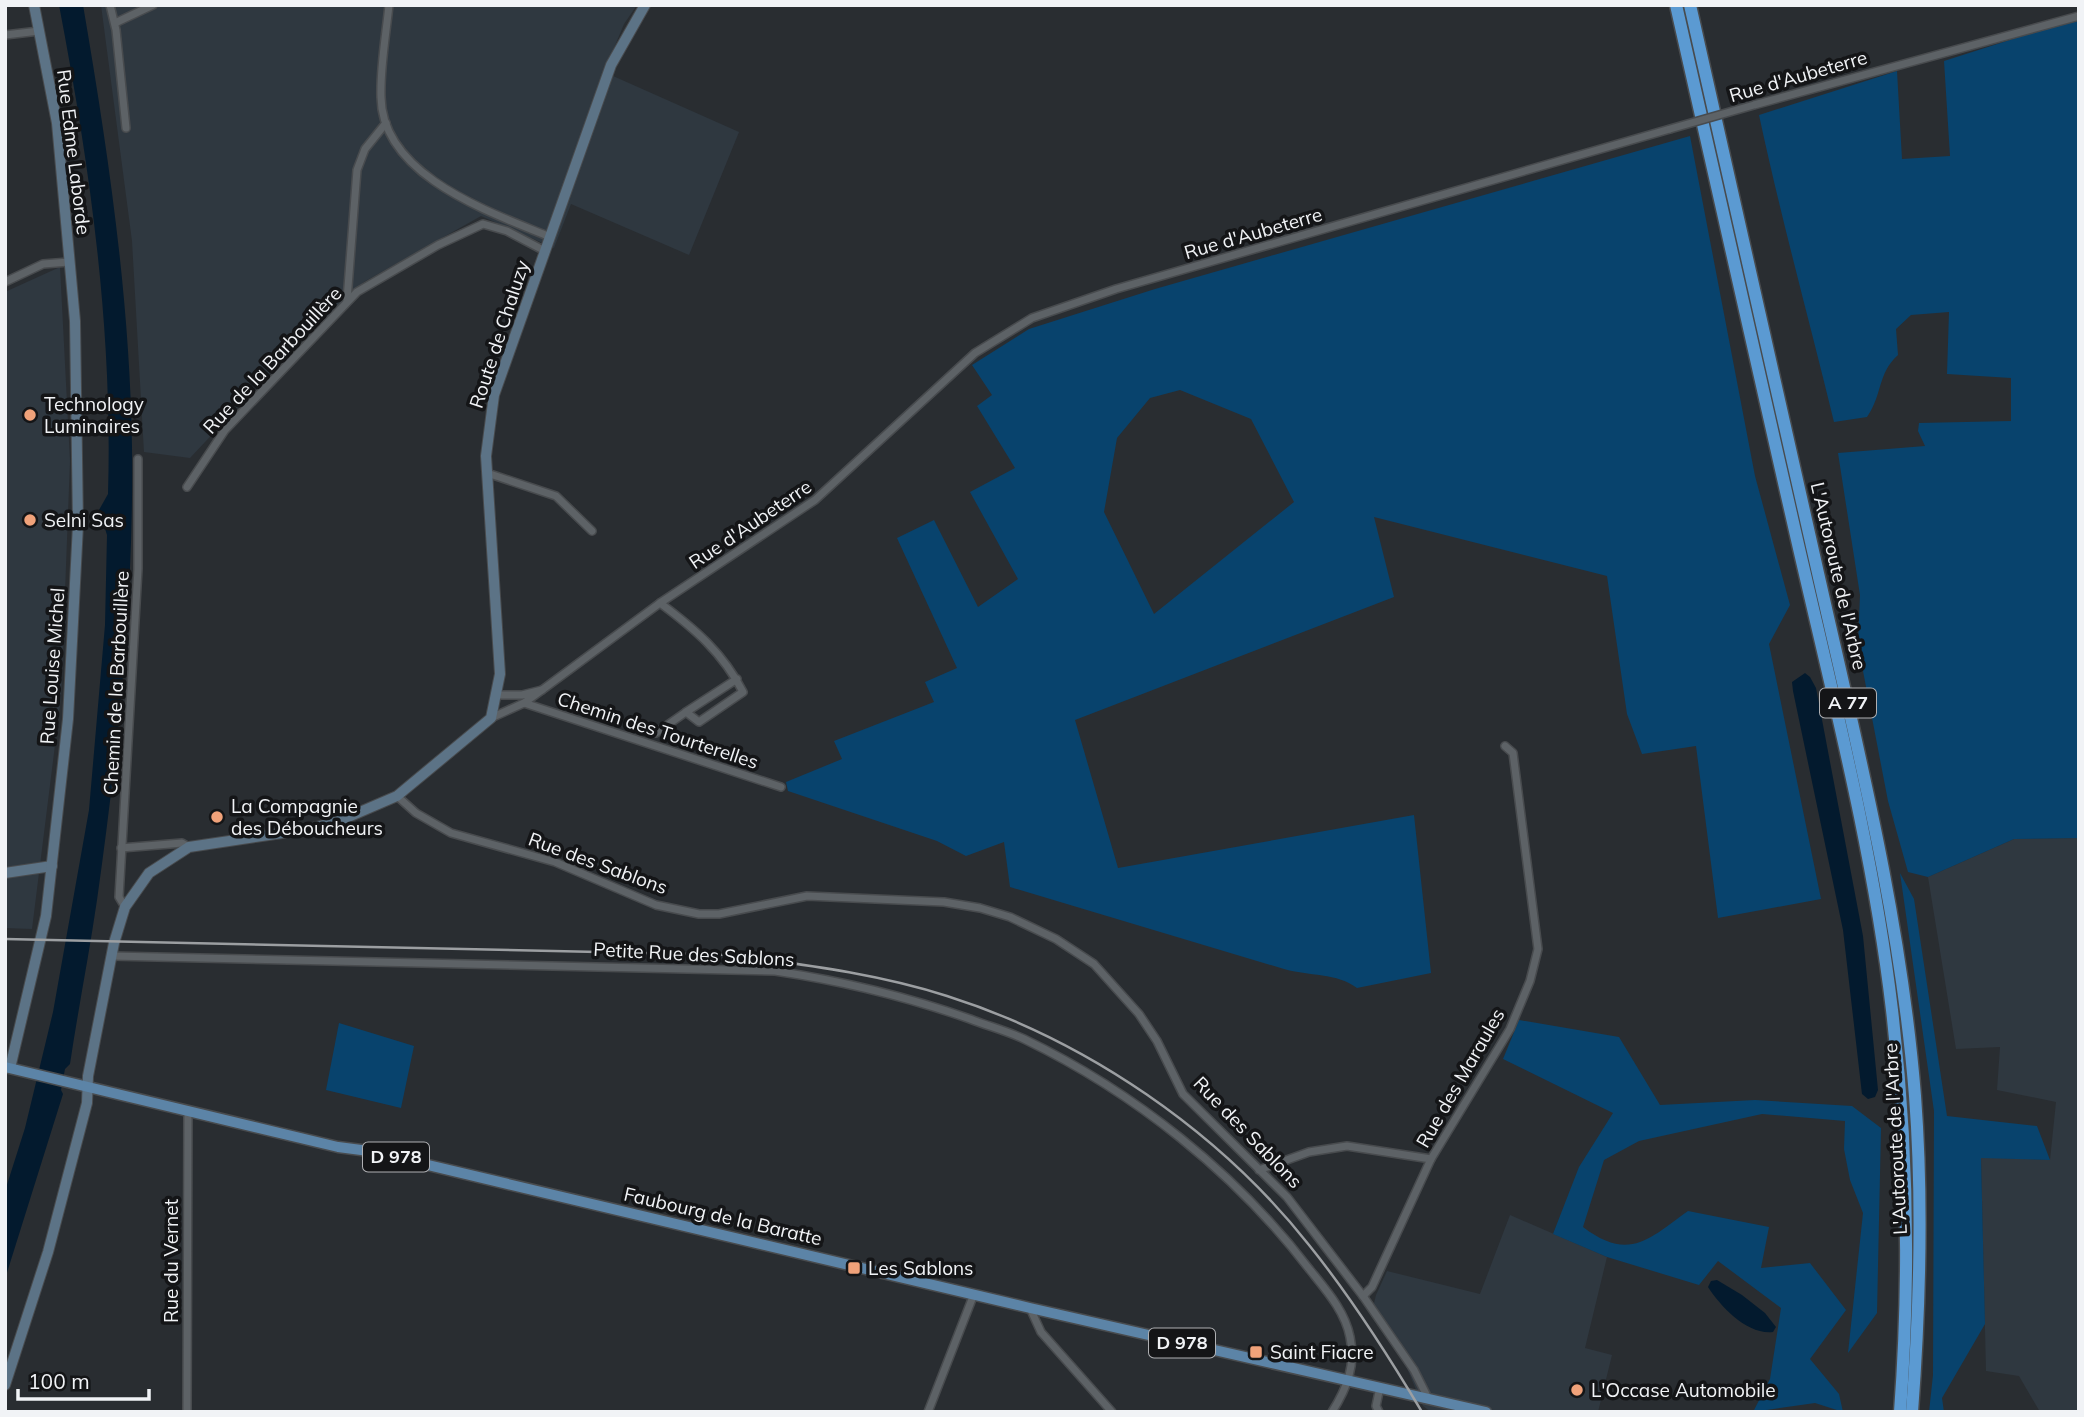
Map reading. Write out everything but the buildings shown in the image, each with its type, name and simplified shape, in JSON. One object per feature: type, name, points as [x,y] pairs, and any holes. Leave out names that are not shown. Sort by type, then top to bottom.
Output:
[{"type":"highway","name":"L'Autoroute de l'Arbre","points":[[1676,5],[1841,733],[1882,942],[1900,1082],[1906,1177],[1905,1334],[1900,1412]]},
{"type":"highway","name":"L'Autoroute de l'Arbre","points":[[1690,5],[1851,718],[1891,912],[1915,1092],[1920,1179],[1919,1299],[1912,1412]]},
{"type":"main road","name":"D 978","points":[[7,1069],[88,1086]]},
{"type":"main road","name":"Faubourg de la Baratte","points":[[88,1086],[1349,1381]]},
{"type":"main road","name":"D 978","points":[[1349,1381],[1486,1412]]},
{"type":"street","name":"Rue Edme Laborde","points":[[34,5],[57,123],[69,262]]},
{"type":"street","points":[[110,5],[115,23],[126,128]]},
{"type":"street","points":[[115,23],[153,5]]},
{"type":"street","points":[[388,5],[381,99],[386,123],[417,169],[444,189],[550,237]]},
{"type":"street","name":"Route de Chaluzy","points":[[491,718],[498,695],[500,674],[486,436],[494,395],[611,65],[645,5]]},
{"type":"street","name":"Rue d'Aubeterre","points":[[491,718],[524,703],[660,603],[815,500],[975,353],[1032,318],[1129,285],[1754,105],[2079,16]]},
{"type":"street","points":[[5,35],[39,31]]},
{"type":"street","points":[[347,300],[357,170],[365,149],[386,123]]},
{"type":"street","name":"Rue de la Barbouillère","points":[[187,487],[225,430],[347,300],[426,251],[475,226],[495,226],[545,251]]},
{"type":"street","points":[[5,282],[43,264],[69,262]]},
{"type":"street","name":"Rue Louise Michel","points":[[7,1069],[41,944],[68,719],[78,525],[75,321],[69,262]]},
{"type":"street","name":"Chemin de la Barbouillère","points":[[125,907],[119,897],[134,674],[138,459]]},
{"type":"street","points":[[487,473],[556,496],[592,531]]},
{"type":"street","points":[[660,603],[705,636],[737,679],[743,692],[699,722],[686,712]]},
{"type":"street","points":[[656,733],[737,679]]},
{"type":"street","name":"Rue d'Aubeterre","points":[[498,695],[522,695],[542,690]]},
{"type":"street","name":"Chemin des Tourterelles","points":[[524,703],[781,787]]},
{"type":"street","points":[[5,1385],[48,1252],[87,1103],[88,1076],[112,956],[125,907],[149,873],[189,847],[309,829],[339,821],[397,796],[491,718]]},
{"type":"street","name":"Rue des Maraules","points":[[1363,1296],[1373,1287],[1432,1159],[1510,1029],[1530,981],[1538,949],[1513,753],[1505,746]]},
{"type":"street","name":"Rue des Sablons","points":[[397,796],[416,813],[452,833],[555,862],[656,905],[699,914],[744,910],[807,897],[944,902],[980,908],[1010,917],[1056,939],[1094,964],[1139,1014],[1157,1041],[1183,1094],[1286,1197],[1363,1296]]},
{"type":"street","points":[[121,848],[181,843],[189,847]]},
{"type":"street","points":[[5,873],[52,866]]},
{"type":"street","name":"Petite Rue des Sablons","points":[[112,956],[736,968],[848,981],[911,998],[1023,1039],[1093,1077],[1167,1128],[1252,1203],[1299,1255],[1336,1303],[1350,1337],[1349,1381]]},
{"type":"street","name":"Rue du Vernet","points":[[187,1412],[188,1110]]},
{"type":"street","points":[[1259,1170],[1309,1152],[1347,1146],[1432,1159]]},
{"type":"street","points":[[928,1412],[974,1294]]},
{"type":"street","points":[[1363,1296],[1414,1370],[1428,1398]]},
{"type":"street","points":[[1030,1308],[1041,1332],[1112,1412]]},
{"type":"street","points":[[1332,1412],[1349,1381]]},
{"type":"street","points":[[1379,1412],[1376,1406],[1380,1387]]},
{"type":"shaded area","points":[[59,5],[83,5],[116,225],[130,392],[130,561],[112,788],[70,1064],[65,1069],[61,1090],[63,1094],[5,1279],[5,1191],[25,1128],[53,1012],[89,810],[105,625],[107,535],[99,510],[108,494],[109,432],[103,309],[89,187]]},
{"type":"shaded area","points":[[101,5],[637,5],[624,24],[604,72],[739,132],[689,255],[571,204],[554,248],[481,216],[364,282],[296,345],[190,458],[144,452],[132,241]]},
{"type":"shaded area","points":[[2079,18],[2079,838],[2014,839],[1928,877],[1908,872],[1888,801],[1858,645],[1860,595],[1838,453],[1925,446],[1918,431],[1919,423],[2011,421],[2011,378],[1947,374],[1949,312],[1911,315],[1896,329],[1898,355],[1883,377],[1867,417],[1834,422],[1759,115],[1897,71],[1902,159],[1950,156],[1944,61]]},
{"type":"shaded area","points":[[1690,136],[1755,476],[1790,605],[1769,644],[1821,899],[1718,918],[1696,746],[1642,754],[1627,714],[1607,576],[1374,517],[1394,597],[1075,720],[1118,868],[1414,815],[1431,973],[1357,988],[1332,977],[1284,969],[1010,887],[1004,842],[966,856],[937,841],[788,791],[786,782],[842,759],[834,741],[934,702],[925,682],[957,668],[897,538],[934,520],[978,607],[1018,579],[970,492],[1015,468],[977,406],[992,395],[972,365],[1029,329],[1155,289]],"holes":[[[1180,390],[1251,419],[1294,502],[1154,614],[1104,512],[1117,438],[1150,398]]]},
{"type":"shaded area","points":[[60,267],[70,461],[61,697],[32,929],[5,928],[5,292]]},
{"type":"shaded area","points":[[1805,673],[1816,688],[1863,936],[1878,1090],[1875,1097],[1868,1099],[1862,1094],[1843,930],[1793,691],[1792,682]]},
{"type":"shaded area","points":[[2079,838],[2079,1412],[2040,1412],[2019,1376],[1986,1371],[1981,1157],[2050,1160],[2056,1102],[1997,1090],[2000,1047],[1956,1049],[1928,877],[2014,839]]},
{"type":"shaded area","points":[[1900,873],[1914,899],[1947,1116],[2037,1126],[2050,1160],[1981,1158],[1985,1324],[1942,1398],[1944,1412],[1929,1412],[1933,1375],[1934,1111]]},
{"type":"shaded area","points":[[1519,1020],[1619,1037],[1660,1105],[1755,1100],[1852,1106],[1881,1128],[1877,1313],[1848,1353],[1863,1213],[1850,1180],[1844,1149],[1845,1121],[1762,1114],[1639,1141],[1604,1160],[1583,1227],[1599,1238],[1626,1245],[1650,1238],[1688,1211],[1769,1227],[1761,1268],[1810,1263],[1846,1310],[1810,1359],[1839,1394],[1843,1412],[1815,1403],[1753,1412],[1770,1379],[1781,1308],[1718,1261],[1699,1285],[1607,1257],[1553,1234],[1579,1167],[1613,1113],[1503,1059]]},
{"type":"shaded area","points":[[339,1023],[414,1046],[401,1108],[326,1090]]},
{"type":"shaded area","points":[[1510,1215],[1607,1257],[1585,1348],[1612,1355],[1598,1412],[1431,1412],[1423,1406],[1406,1366],[1371,1316],[1376,1295],[1387,1271],[1480,1294]]},
{"type":"shaded area","points":[[1717,1280],[1765,1313],[1776,1327],[1773,1332],[1754,1329],[1727,1311],[1708,1287],[1711,1281]]},
{"type":"railway","points":[[5,939],[734,955],[868,976],[947,996],[1050,1037],[1099,1064],[1192,1128],[1234,1164],[1273,1203],[1325,1265],[1422,1412]]},
{"type":"place","name":"Technology Luminaires","points":[[30,415]]},
{"type":"place","name":"Selni Sas","points":[[30,520]]},
{"type":"place","name":"La Compagnie des Déboucheurs","points":[[217,817]]},
{"type":"place","name":"Les Sablons","points":[[854,1268]]},
{"type":"place","name":"Saint Fiacre","points":[[1256,1352]]},
{"type":"place","name":"L'Occase Automobile","points":[[1577,1390]]}]
